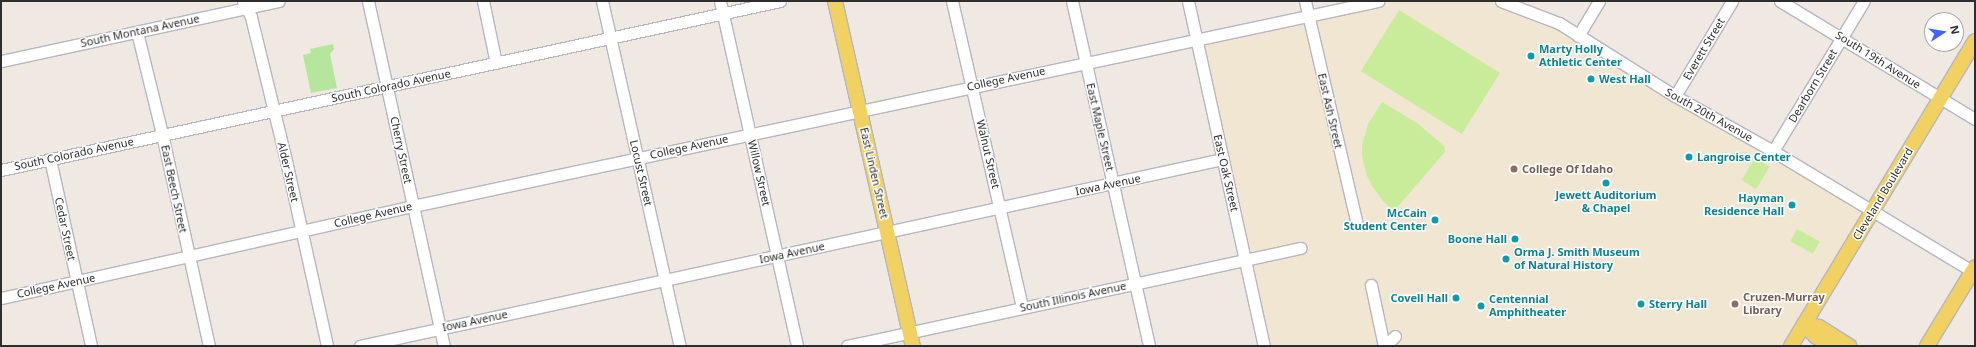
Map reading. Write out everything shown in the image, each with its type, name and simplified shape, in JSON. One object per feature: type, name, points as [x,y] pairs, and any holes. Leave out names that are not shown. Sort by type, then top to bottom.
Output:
[{"type":"main road","name":"East Linden Street","points":[[835,1],[911,339]]},
{"type":"main road","name":"Cleveland Boulevard","points":[[1791,346],[1975,41]]},
{"type":"main road","points":[[1927,346],[1974,270]]},
{"type":"main road","points":[[1804,324],[1814,336],[1831,346]]},
{"type":"main road","points":[[1804,324],[1819,327],[1850,346]]},
{"type":"street","name":"South Montana Avenue","points":[[1,61],[138,32],[245,5],[279,1]]},
{"type":"street","name":"Cherry Street","points":[[368,1],[444,346]]},
{"type":"street","points":[[483,1],[496,63]]},
{"type":"street","name":"Locust Street","points":[[602,1],[680,346]]},
{"type":"street","name":"Willow Street","points":[[720,1],[765,196],[797,346]]},
{"type":"street","name":"South Colorado Avenue","points":[[1,170],[780,1]]},
{"type":"street","name":"Walnut Street","points":[[952,1],[1022,307]]},
{"type":"street","name":"East Maple Street","points":[[1072,1],[1149,346]]},
{"type":"street","name":"East Oak Street","points":[[1188,1],[1264,346]]},
{"type":"street","name":"East Ash Street","points":[[1306,1],[1356,221]]},
{"type":"street","name":"College Avenue","points":[[1,298],[413,206],[1378,1]]},
{"type":"street","name":"South 20th Avenue","points":[[1501,1],[1559,23],[1675,96],[1774,151],[1974,270]]},
{"type":"street","points":[[1578,36],[1599,1]]},
{"type":"street","name":"Everett Street","points":[[1675,96],[1732,1]]},
{"type":"street","name":"South 19th Avenue","points":[[1780,1],[1975,119]]},
{"type":"street","name":"Dearborn Street","points":[[1774,151],[1864,1]]},
{"type":"street","name":"Alder Street","points":[[245,5],[251,17],[274,110],[302,231],[326,346]]},
{"type":"street","name":"East Beech Street","points":[[138,32],[209,346]]},
{"type":"street","name":"Cedar Street","points":[[50,159],[91,346]]},
{"type":"street","name":"Iowa Avenue","points":[[360,346],[888,233],[1223,159]]},
{"type":"street","name":"South Illinois Avenue","points":[[847,346],[911,339],[1022,307],[1301,248]]},
{"type":"street","points":[[1371,285],[1384,346]]},
{"type":"street","points":[[1384,346],[1395,336]]},
{"type":"shaded area","name":"College Of Idaho","points":[[1378,1],[1501,1],[1559,23],[1873,211],[1791,346],[1264,346],[1196,39]]},
{"type":"green space","points":[[1399,10],[1500,73],[1462,134],[1361,71]]},
{"type":"green space","points":[[333,44],[334,49],[330,54],[337,88],[311,93],[303,55],[311,53],[310,49]]},
{"type":"green space","points":[[1382,102],[1417,123],[1444,146],[1445,152],[1394,211],[1384,202],[1372,186],[1367,176],[1362,157],[1362,146],[1368,124]]},
{"type":"green space","points":[[1755,158],[1770,167],[1756,189],[1742,180]]},
{"type":"green space","points":[[1797,229],[1820,242],[1813,254],[1790,241]]},
{"type":"place","name":"Marty Holly Athletic Center","points":[[1531,56]]},
{"type":"place","name":"West Hall","points":[[1591,79]]},
{"type":"place","name":"Langroise Center","points":[[1689,157]]},
{"type":"place","name":"College Of Idaho","points":[[1514,169]]},
{"type":"place","name":"Jewett Auditorium & Chapel","points":[[1606,183]]},
{"type":"place","name":"Hayman Residence Hall","points":[[1792,205]]},
{"type":"place","name":"McCain Student Center","points":[[1435,220]]},
{"type":"place","name":"Boone Hall","points":[[1515,239]]},
{"type":"place","name":"Orma J. Smith Museum of Natural History","points":[[1506,259]]},
{"type":"place","name":"Covell Hall","points":[[1456,298]]},
{"type":"place","name":"Sterry Hall","points":[[1641,304]]},
{"type":"place","name":"Cruzen-Murray Library","points":[[1735,304]]},
{"type":"place","name":"Centennial Amphitheater","points":[[1481,306]]}]
